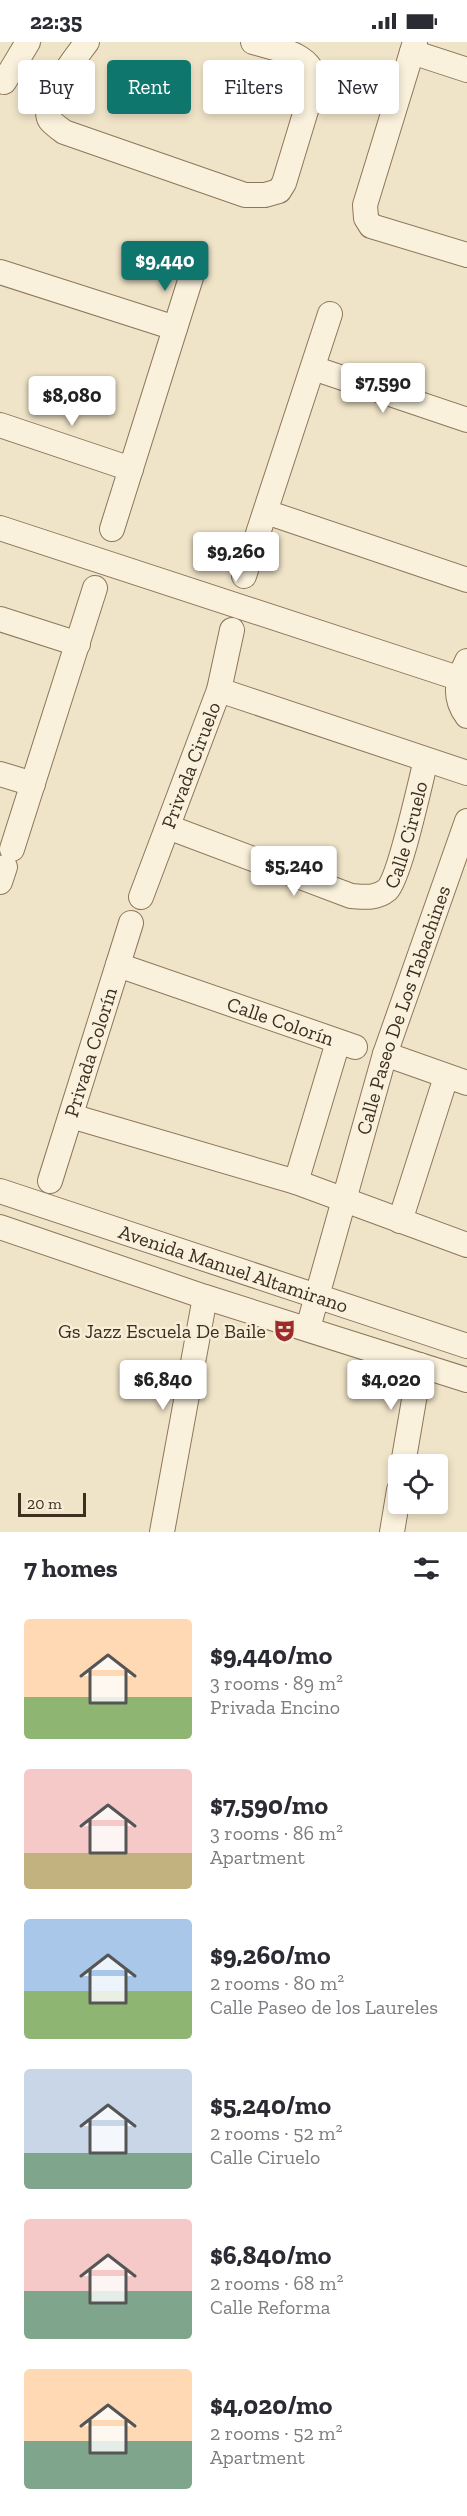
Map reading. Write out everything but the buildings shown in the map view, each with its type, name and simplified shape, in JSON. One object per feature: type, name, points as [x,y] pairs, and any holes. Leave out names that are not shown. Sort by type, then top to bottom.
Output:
[{"type":"street","points":[[1,84],[28,42]]},
{"type":"street","points":[[87,42],[61,79],[47,107],[50,120],[64,132],[245,195],[265,195],[279,191],[284,183],[315,81],[314,70],[308,63],[296,56],[253,42]]},
{"type":"street","points":[[467,70],[413,47],[365,205],[366,218],[371,226],[467,255]]},
{"type":"street","points":[[112,529],[194,268]]},
{"type":"street","points":[[0,272],[175,328]]},
{"type":"street","points":[[244,576],[330,314]]},
{"type":"street","points":[[313,369],[467,420]]},
{"type":"street","points":[[0,425],[131,469]]},
{"type":"street","points":[[266,512],[467,580]]},
{"type":"street","points":[[0,528],[463,670],[458,697],[467,716]]},
{"type":"street","points":[[6,866],[95,588]]},
{"type":"street","points":[[0,619],[78,644]]},
{"type":"street","name":"Privada Ciruelo","points":[[141,897],[219,690],[232,630]]},
{"type":"street","name":"Calle Ciruelo","points":[[219,690],[467,773]]},
{"type":"street","name":"Calle Ciruelo","points":[[168,827],[351,896],[375,897],[386,891],[396,874],[426,760]]},
{"type":"street","points":[[0,774],[33,784]]},
{"type":"street","name":"Calle Paseo De Los Tabachines","points":[[308,1328],[315,1296],[385,1054],[467,821]]},
{"type":"street","name":"Privada Colorín","points":[[50,1181],[131,923]]},
{"type":"street","name":"Calle Colorín","points":[[118,965],[347,1044],[296,1182]]},
{"type":"street","points":[[385,1054],[457,1080],[400,1221]]},
{"type":"street","points":[[71,1116],[296,1182],[467,1245]]},
{"type":"street","name":"Avenida Manuel Altamirano","points":[[0,1191],[467,1346]]},
{"type":"street","name":"Avenida Manuel Altamirano","points":[[0,1227],[205,1297],[467,1380]]},
{"type":"street","points":[[162,1532],[205,1297]]},
{"type":"street","points":[[405,1454],[420,1365]]},
{"type":"street","points":[[392,1532],[395,1514]]},
{"type":"place","name":"Gs Jazz Escuela De Baile","points":[[284,1331]]}]
